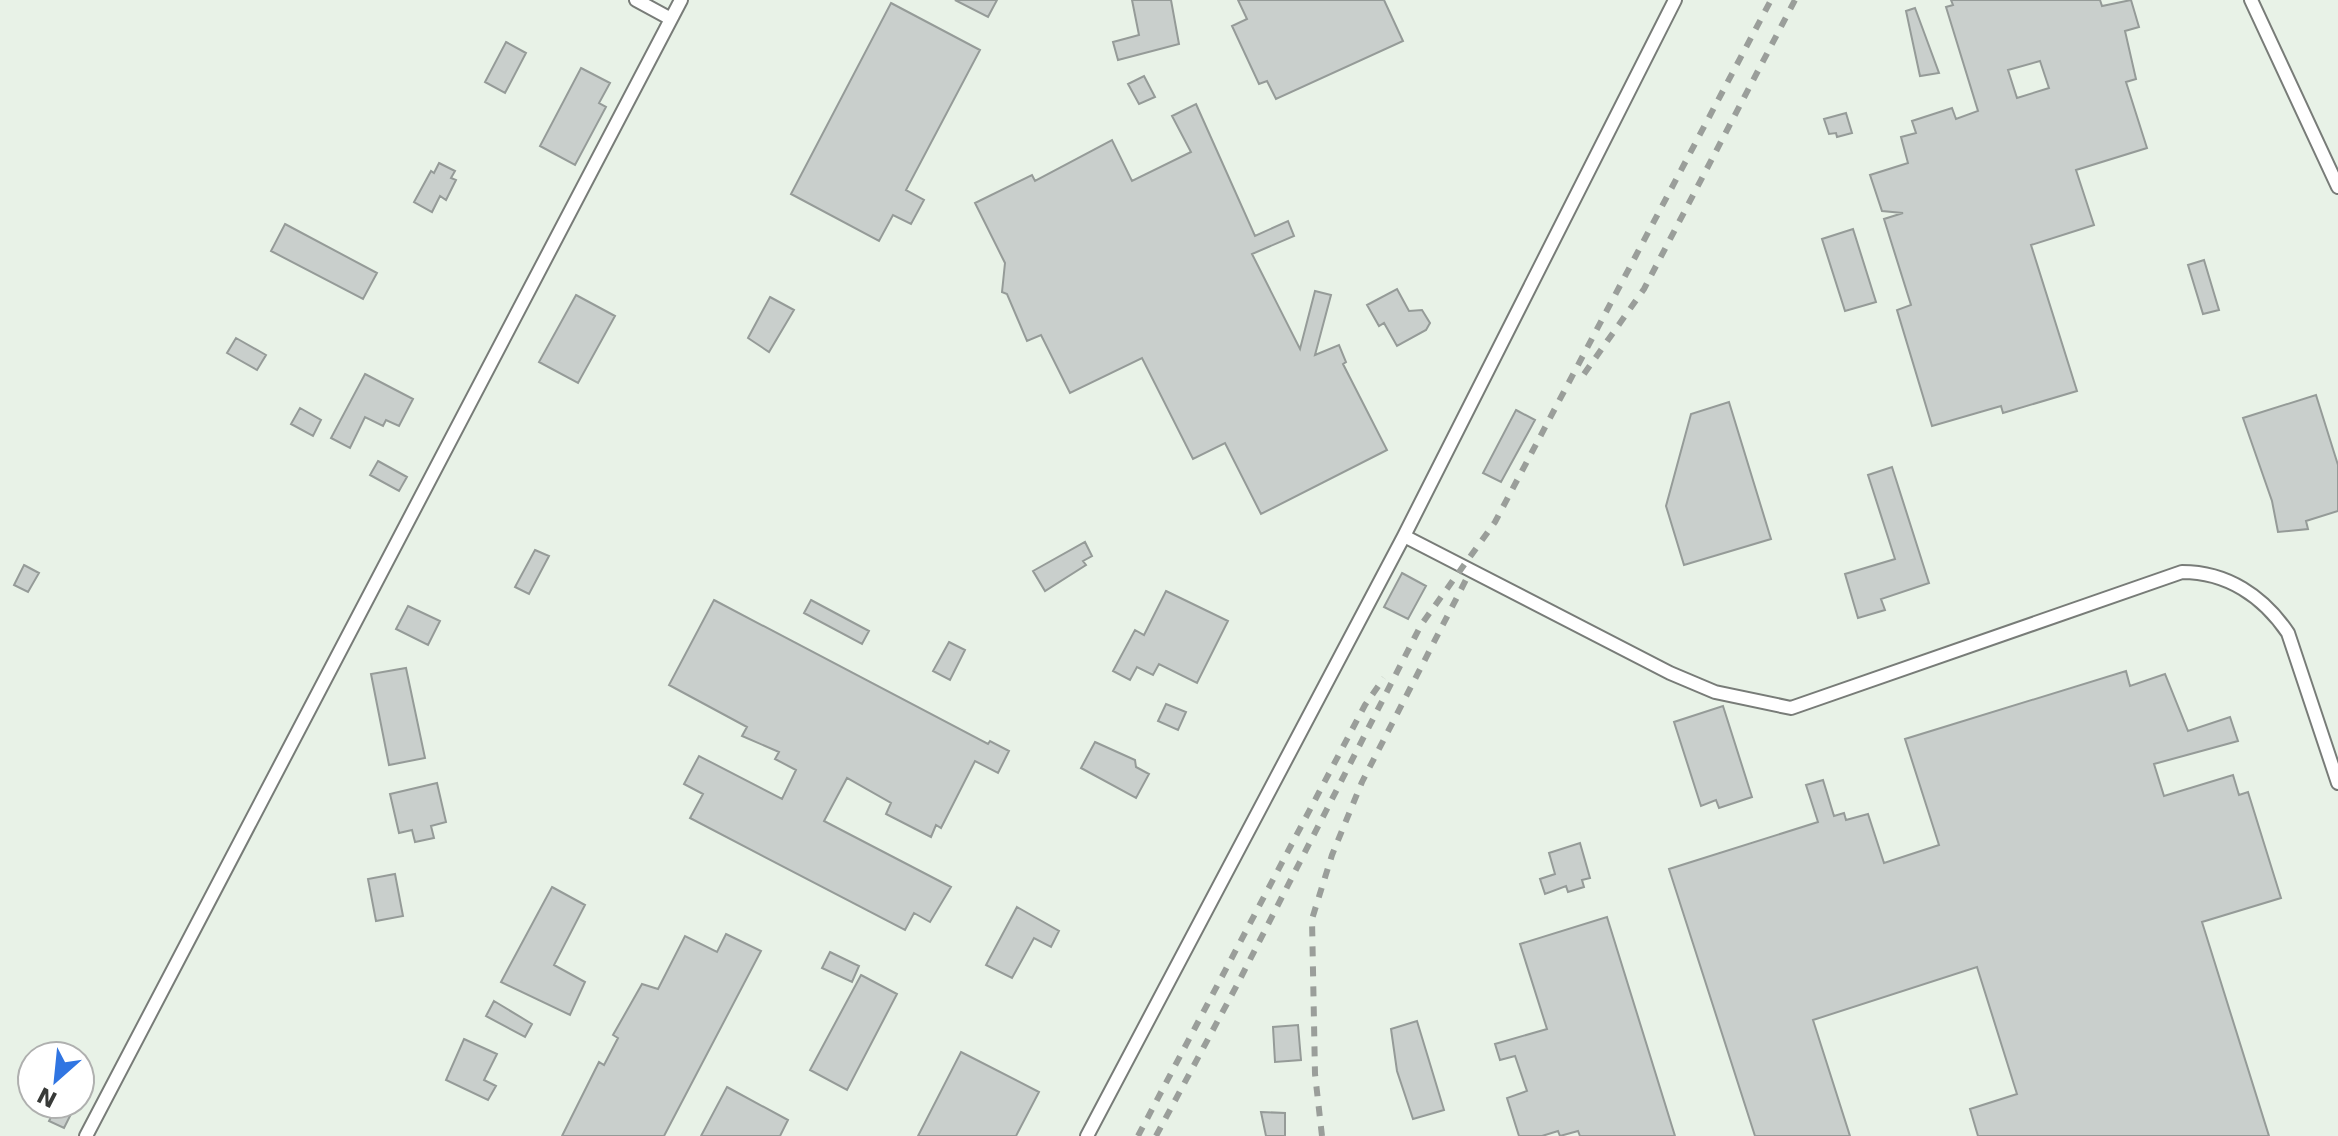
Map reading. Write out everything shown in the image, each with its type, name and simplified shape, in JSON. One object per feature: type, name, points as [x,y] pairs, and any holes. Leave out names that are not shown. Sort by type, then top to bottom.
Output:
[{"type":"lane","points":[[636,0],[671,19]]},
{"type":"lane","points":[[86,1136],[681,0]]},
{"type":"lane","points":[[1087,1136],[1404,536],[1675,0]]},
{"type":"lane","points":[[2251,0],[2338,187]]},
{"type":"lane","points":[[1404,536],[1670,673],[1715,692],[1757,704],[1791,708],[2182,572],[2208,572],[2259,600],[2275,614],[2288,633],[2338,783]]},
{"type":"shaded area","points":[[0,0],[2338,0],[2338,1136],[0,1136]]},
{"type":"building","points":[[955,0],[997,0],[988,17]]},
{"type":"building","points":[[1132,0],[1171,0],[1179,44],[1118,60],[1113,42],[1139,35]]},
{"type":"building","points":[[1238,0],[1384,0],[1403,41],[1276,99],[1267,81],[1259,84],[1232,26],[1247,19]]},
{"type":"building","points":[[1951,0],[2100,0],[2102,6],[2131,0],[2139,27],[2125,31],[2136,79],[2126,82],[2147,148],[2076,170],[2094,225],[2031,245],[2077,391],[2003,413],[2001,406],[1932,426],[1897,310],[1911,305],[1884,219],[1903,213],[1882,211],[1870,175],[1908,163],[1901,137],[1916,133],[1912,121],[1952,108],[1956,119],[1978,111],[1946,7],[1953,5]],"holes":[[[2040,61],[2049,88],[2017,98],[2008,70]]]},
{"type":"building","points":[[891,3],[980,50],[906,190],[924,200],[911,224],[893,215],[879,241],[791,194]]},
{"type":"building","points":[[1915,8],[1939,73],[1920,76],[1906,11]]},
{"type":"building","points":[[506,42],[526,53],[505,93],[485,82]]},
{"type":"building","points":[[581,68],[610,83],[599,103],[606,107],[575,165],[540,146]]},
{"type":"building","points":[[1144,76],[1155,97],[1139,104],[1128,84]]},
{"type":"building","points":[[1196,104],[1255,236],[1288,221],[1294,236],[1252,254],[1300,349],[1315,291],[1331,295],[1315,355],[1339,345],[1346,362],[1343,364],[1387,450],[1261,514],[1225,443],[1193,459],[1142,358],[1070,393],[1041,335],[1027,341],[1007,294],[1002,292],[1005,263],[975,203],[1032,175],[1035,181],[1112,140],[1132,181],[1191,152],[1172,116]]},
{"type":"building","points":[[1846,113],[1852,133],[1837,137],[1836,133],[1829,134],[1824,119]]},
{"type":"building","points":[[439,163],[455,171],[451,178],[456,180],[446,200],[440,196],[432,212],[414,202],[431,171],[434,173]]},
{"type":"building","points":[[285,224],[377,273],[363,299],[271,251]]},
{"type":"building","points":[[1853,229],[1876,302],[1845,311],[1822,239]]},
{"type":"building","points":[[2204,260],[2219,310],[2203,314],[2188,265]]},
{"type":"building","points":[[1397,289],[1409,311],[1422,310],[1430,323],[1426,330],[1397,346],[1384,323],[1379,326],[1367,305]]},
{"type":"building","points":[[576,295],[615,316],[578,383],[539,362]]},
{"type":"building","points":[[770,297],[794,310],[769,352],[748,338]]},
{"type":"building","points":[[236,338],[266,355],[257,370],[227,353]]},
{"type":"building","points":[[365,374],[413,399],[399,426],[386,420],[383,426],[365,417],[350,448],[331,438]]},
{"type":"building","points":[[2316,395],[2338,465],[2338,511],[2306,521],[2308,529],[2278,532],[2272,501],[2243,418]]},
{"type":"building","points":[[1729,402],[1771,539],[1684,565],[1666,506],[1691,414]]},
{"type":"building","points":[[300,408],[321,420],[313,436],[291,424]]},
{"type":"building","points":[[1516,410],[1535,420],[1501,482],[1483,473]]},
{"type":"building","points":[[378,461],[407,477],[399,491],[370,475]]},
{"type":"building","points":[[1892,467],[1929,583],[1881,599],[1885,610],[1858,618],[1845,574],[1895,559],[1868,475]]},
{"type":"building","points":[[1085,542],[1092,556],[1083,561],[1086,565],[1045,591],[1033,571]]},
{"type":"building","points":[[535,550],[549,556],[529,594],[515,587]]},
{"type":"building","points":[[24,565],[39,573],[28,592],[14,585]]},
{"type":"building","points":[[1402,573],[1426,586],[1408,619],[1384,607]]},
{"type":"building","points":[[1166,591],[1228,621],[1197,683],[1159,664],[1153,675],[1137,667],[1130,680],[1113,671],[1135,630],[1144,635]]},
{"type":"building","points":[[714,600],[988,744],[990,741],[1009,751],[998,773],[975,761],[941,828],[936,825],[931,837],[886,814],[891,803],[847,778],[824,821],[951,887],[930,922],[914,913],[905,930],[690,818],[703,794],[684,784],[699,756],[782,799],[796,770],[775,759],[779,752],[742,736],[747,727],[669,685]]},
{"type":"building","points":[[811,600],[869,631],[862,644],[804,613]]},
{"type":"building","points":[[408,606],[440,621],[428,645],[396,629]]},
{"type":"building","points":[[949,642],[965,650],[950,680],[933,671]]},
{"type":"building","points":[[406,668],[425,758],[389,765],[371,674]]},
{"type":"building","points":[[2126,671],[2130,686],[2165,674],[2188,731],[2230,717],[2238,741],[2154,764],[2164,796],[2233,775],[2239,795],[2248,792],[2281,898],[2202,922],[2269,1136],[1978,1136],[1970,1109],[2017,1094],[1977,967],[1813,1020],[1850,1136],[1755,1136],[1669,869],[1818,822],[1806,785],[1823,780],[1834,816],[1844,813],[1846,820],[1868,814],[1884,863],[1939,845],[1905,739]]},
{"type":"building","points":[[1166,704],[1186,712],[1178,730],[1158,721]]},
{"type":"building","points":[[1723,706],[1752,797],[1719,808],[1716,800],[1701,806],[1674,722]]},
{"type":"building","points":[[1095,742],[1135,760],[1136,767],[1149,774],[1136,798],[1081,768]]},
{"type":"building","points":[[437,783],[446,822],[431,826],[434,838],[415,842],[412,830],[399,833],[390,794]]},
{"type":"building","points":[[1580,843],[1590,878],[1582,880],[1584,887],[1568,892],[1566,886],[1545,894],[1540,879],[1555,874],[1549,853]]},
{"type":"building","points":[[395,874],[403,916],[376,921],[368,879]]},
{"type":"building","points":[[552,887],[585,905],[554,965],[585,982],[570,1015],[501,982]]},
{"type":"building","points":[[1017,907],[1059,931],[1051,947],[1034,938],[1012,978],[986,965]]},
{"type":"building","points":[[1607,917],[1675,1136],[1580,1136],[1578,1131],[1560,1136],[1558,1131],[1542,1136],[1519,1136],[1507,1098],[1527,1091],[1515,1056],[1500,1060],[1495,1044],[1547,1029],[1520,944]]},
{"type":"building","points":[[726,934],[761,951],[664,1136],[562,1136],[599,1062],[604,1065],[618,1038],[613,1035],[642,984],[658,989],[685,936],[717,952]]},
{"type":"building","points":[[830,952],[859,966],[852,982],[822,968]]},
{"type":"building","points":[[861,975],[897,994],[847,1090],[810,1070]]},
{"type":"building","points":[[494,1001],[532,1024],[525,1037],[486,1016]]},
{"type":"building","points":[[1417,1021],[1444,1110],[1413,1119],[1397,1071],[1391,1029]]},
{"type":"building","points":[[1298,1025],[1301,1060],[1275,1062],[1273,1027]]},
{"type":"building","points":[[464,1039],[497,1054],[484,1080],[496,1086],[488,1100],[446,1080]]},
{"type":"building","points":[[961,1052],[1039,1092],[1016,1136],[918,1136]]},
{"type":"building","points":[[727,1087],[788,1120],[780,1136],[701,1136]]},
{"type":"building","points":[[1261,1112],[1285,1113],[1285,1136],[1266,1136]]},
{"type":"building","points":[[50,1120],[68,1120],[64,1128]]},
{"type":"railway","points":[[1156,1136],[1421,625],[1495,522],[1771,0]]},
{"type":"railway","points":[[1584,374],[1644,289],[1795,0]]},
{"type":"railway","points":[[1322,1136],[1315,1074],[1312,919],[1332,855],[1362,782],[1470,572]]},
{"type":"railway","points":[[1138,1136],[1365,705],[1384,678]]}]
